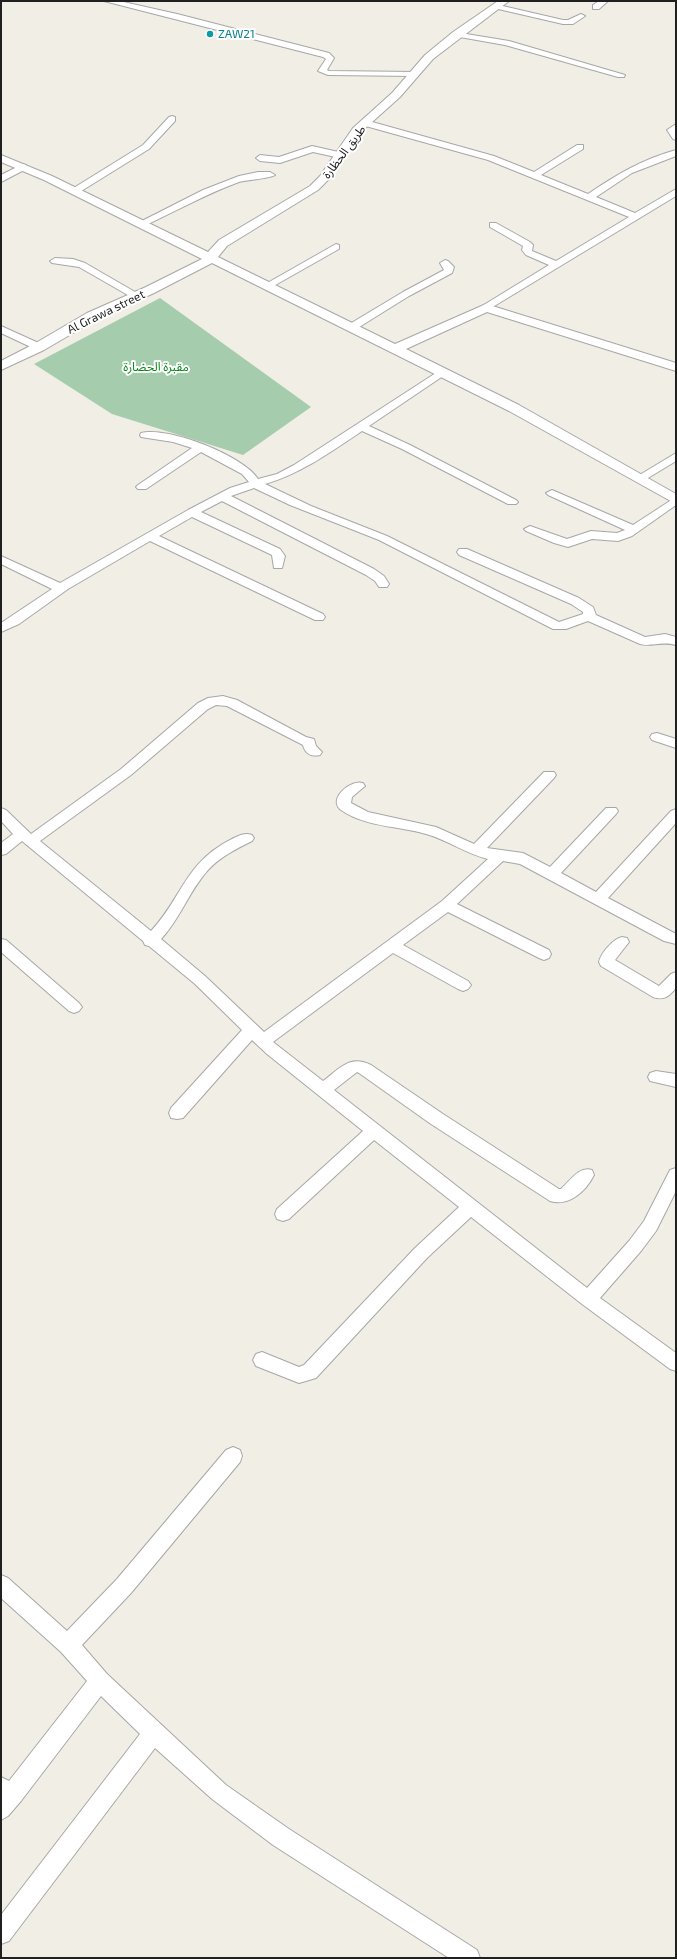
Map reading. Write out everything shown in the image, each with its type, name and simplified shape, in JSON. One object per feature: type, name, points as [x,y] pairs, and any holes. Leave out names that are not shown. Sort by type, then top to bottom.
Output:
[{"type":"street","points":[[108,1],[177,16],[326,55],[330,58],[330,62],[322,71],[328,73],[415,74]]},
{"type":"street","points":[[130,6],[138,1]]},
{"type":"street","points":[[596,7],[604,1]]},
{"type":"street","points":[[501,3],[563,22],[570,22],[581,16]]},
{"type":"street","name":"طريق الحظارة","points":[[211,260],[215,251],[223,243],[314,188],[324,178],[351,138],[396,95],[429,57],[456,34],[501,3]]},
{"type":"street","points":[[456,34],[506,43],[621,75]]},
{"type":"street","points":[[75,191],[146,148],[172,119]]},
{"type":"street","points":[[365,123],[491,158],[637,217]]},
{"type":"street","points":[[676,127],[671,130],[676,137]]},
{"type":"street","points":[[534,176],[580,147]]},
{"type":"street","points":[[260,158],[280,160],[314,149],[340,155]]},
{"type":"street","points":[[588,198],[629,171],[651,161],[676,153]]},
{"type":"street","points":[[1,158],[75,191],[211,260],[352,327],[514,408],[676,500],[634,530],[618,537],[587,536],[568,543],[558,541],[530,529]]},
{"type":"street","points":[[1,179],[23,167]]},
{"type":"street","points":[[141,224],[226,184],[259,174],[270,175]]},
{"type":"street","points":[[396,349],[486,308],[676,192]]},
{"type":"street","points":[[493,225],[527,244],[527,250],[529,253],[557,265]]},
{"type":"street","points":[[266,286],[336,247]]},
{"type":"street","name":"Al Grawa street","points":[[1,366],[39,347],[92,316],[211,260]]},
{"type":"street","points":[[55,261],[73,262],[82,265],[137,296]]},
{"type":"street","points":[[352,327],[406,294],[449,271],[449,267],[445,263]]},
{"type":"street","points":[[486,308],[594,340],[676,367]]},
{"type":"street","points":[[1,329],[39,347]]},
{"type":"street","points":[[1,628],[15,621],[61,588],[192,512],[222,496],[289,472],[331,447],[442,372]]},
{"type":"street","points":[[361,427],[406,447],[512,502]]},
{"type":"street","points":[[145,435],[178,438],[201,447],[247,473],[255,483],[297,504],[384,539],[424,558],[479,589],[557,626],[564,626],[582,618],[590,617],[644,641],[665,638],[676,640]]},
{"type":"street","points":[[142,487],[201,447]]},
{"type":"street","points":[[639,479],[676,456]]},
{"type":"street","points":[[552,493],[634,530]]},
{"type":"street","points":[[222,496],[370,572],[380,579],[383,584]]},
{"type":"street","points":[[192,512],[276,552],[279,556],[278,565]]},
{"type":"street","points":[[150,536],[319,617]]},
{"type":"street","points":[[463,552],[575,601],[589,610],[590,617]]},
{"type":"street","points":[[1,560],[61,588]]},
{"type":"street","points":[[1,850],[26,838],[126,772],[177,730],[203,706],[213,701],[224,700],[303,741],[309,742],[310,748],[315,752]]},
{"type":"street","points":[[657,737],[676,744]]},
{"type":"street","points":[[476,851],[549,775]]},
{"type":"street","points":[[358,786],[344,798],[344,806],[370,818],[431,830],[476,851],[525,860],[674,939]]},
{"type":"street","points":[[552,874],[611,811]]},
{"type":"street","points":[[1,813],[26,838],[200,980],[263,1041],[323,1090],[588,1299],[676,1363]]},
{"type":"street","points":[[599,898],[676,814]]},
{"type":"street","points":[[150,940],[168,922],[177,905],[206,863],[220,852],[247,838]]},
{"type":"street","points":[[263,1041],[447,905],[500,856]]},
{"type":"street","points":[[447,905],[544,954]]},
{"type":"street","points":[[622,942],[606,960],[606,962],[658,993],[662,993],[676,978]]},
{"type":"street","points":[[1,944],[74,1007]]},
{"type":"street","points":[[391,945],[463,985]]},
{"type":"street","points":[[177,1112],[193,1098],[229,1054],[252,1030]]},
{"type":"street","points":[[323,1090],[353,1067],[359,1066],[437,1119],[556,1196],[565,1196],[586,1175]]},
{"type":"street","points":[[656,1077],[676,1081]]},
{"type":"street","points":[[283,1214],[374,1130]]},
{"type":"street","points":[[588,1299],[635,1246],[650,1226],[676,1175]]},
{"type":"street","points":[[262,1360],[299,1375],[310,1372],[421,1253],[470,1207]]},
{"type":"street","points":[[68,1645],[134,1575],[233,1456]]},
{"type":"street","points":[[1,1585],[68,1645],[100,1681],[219,1792],[281,1837],[469,1958]]},
{"type":"street","points":[[5,1797],[100,1681]]},
{"type":"street","points":[[1,1933],[154,1733]]},
{"type":"green space","name":"مقبرة الحضارة","points":[[160,298],[311,407],[243,455],[112,414],[34,364]]},
{"type":"place","name":"ZAW21","points":[[210,34]]}]
